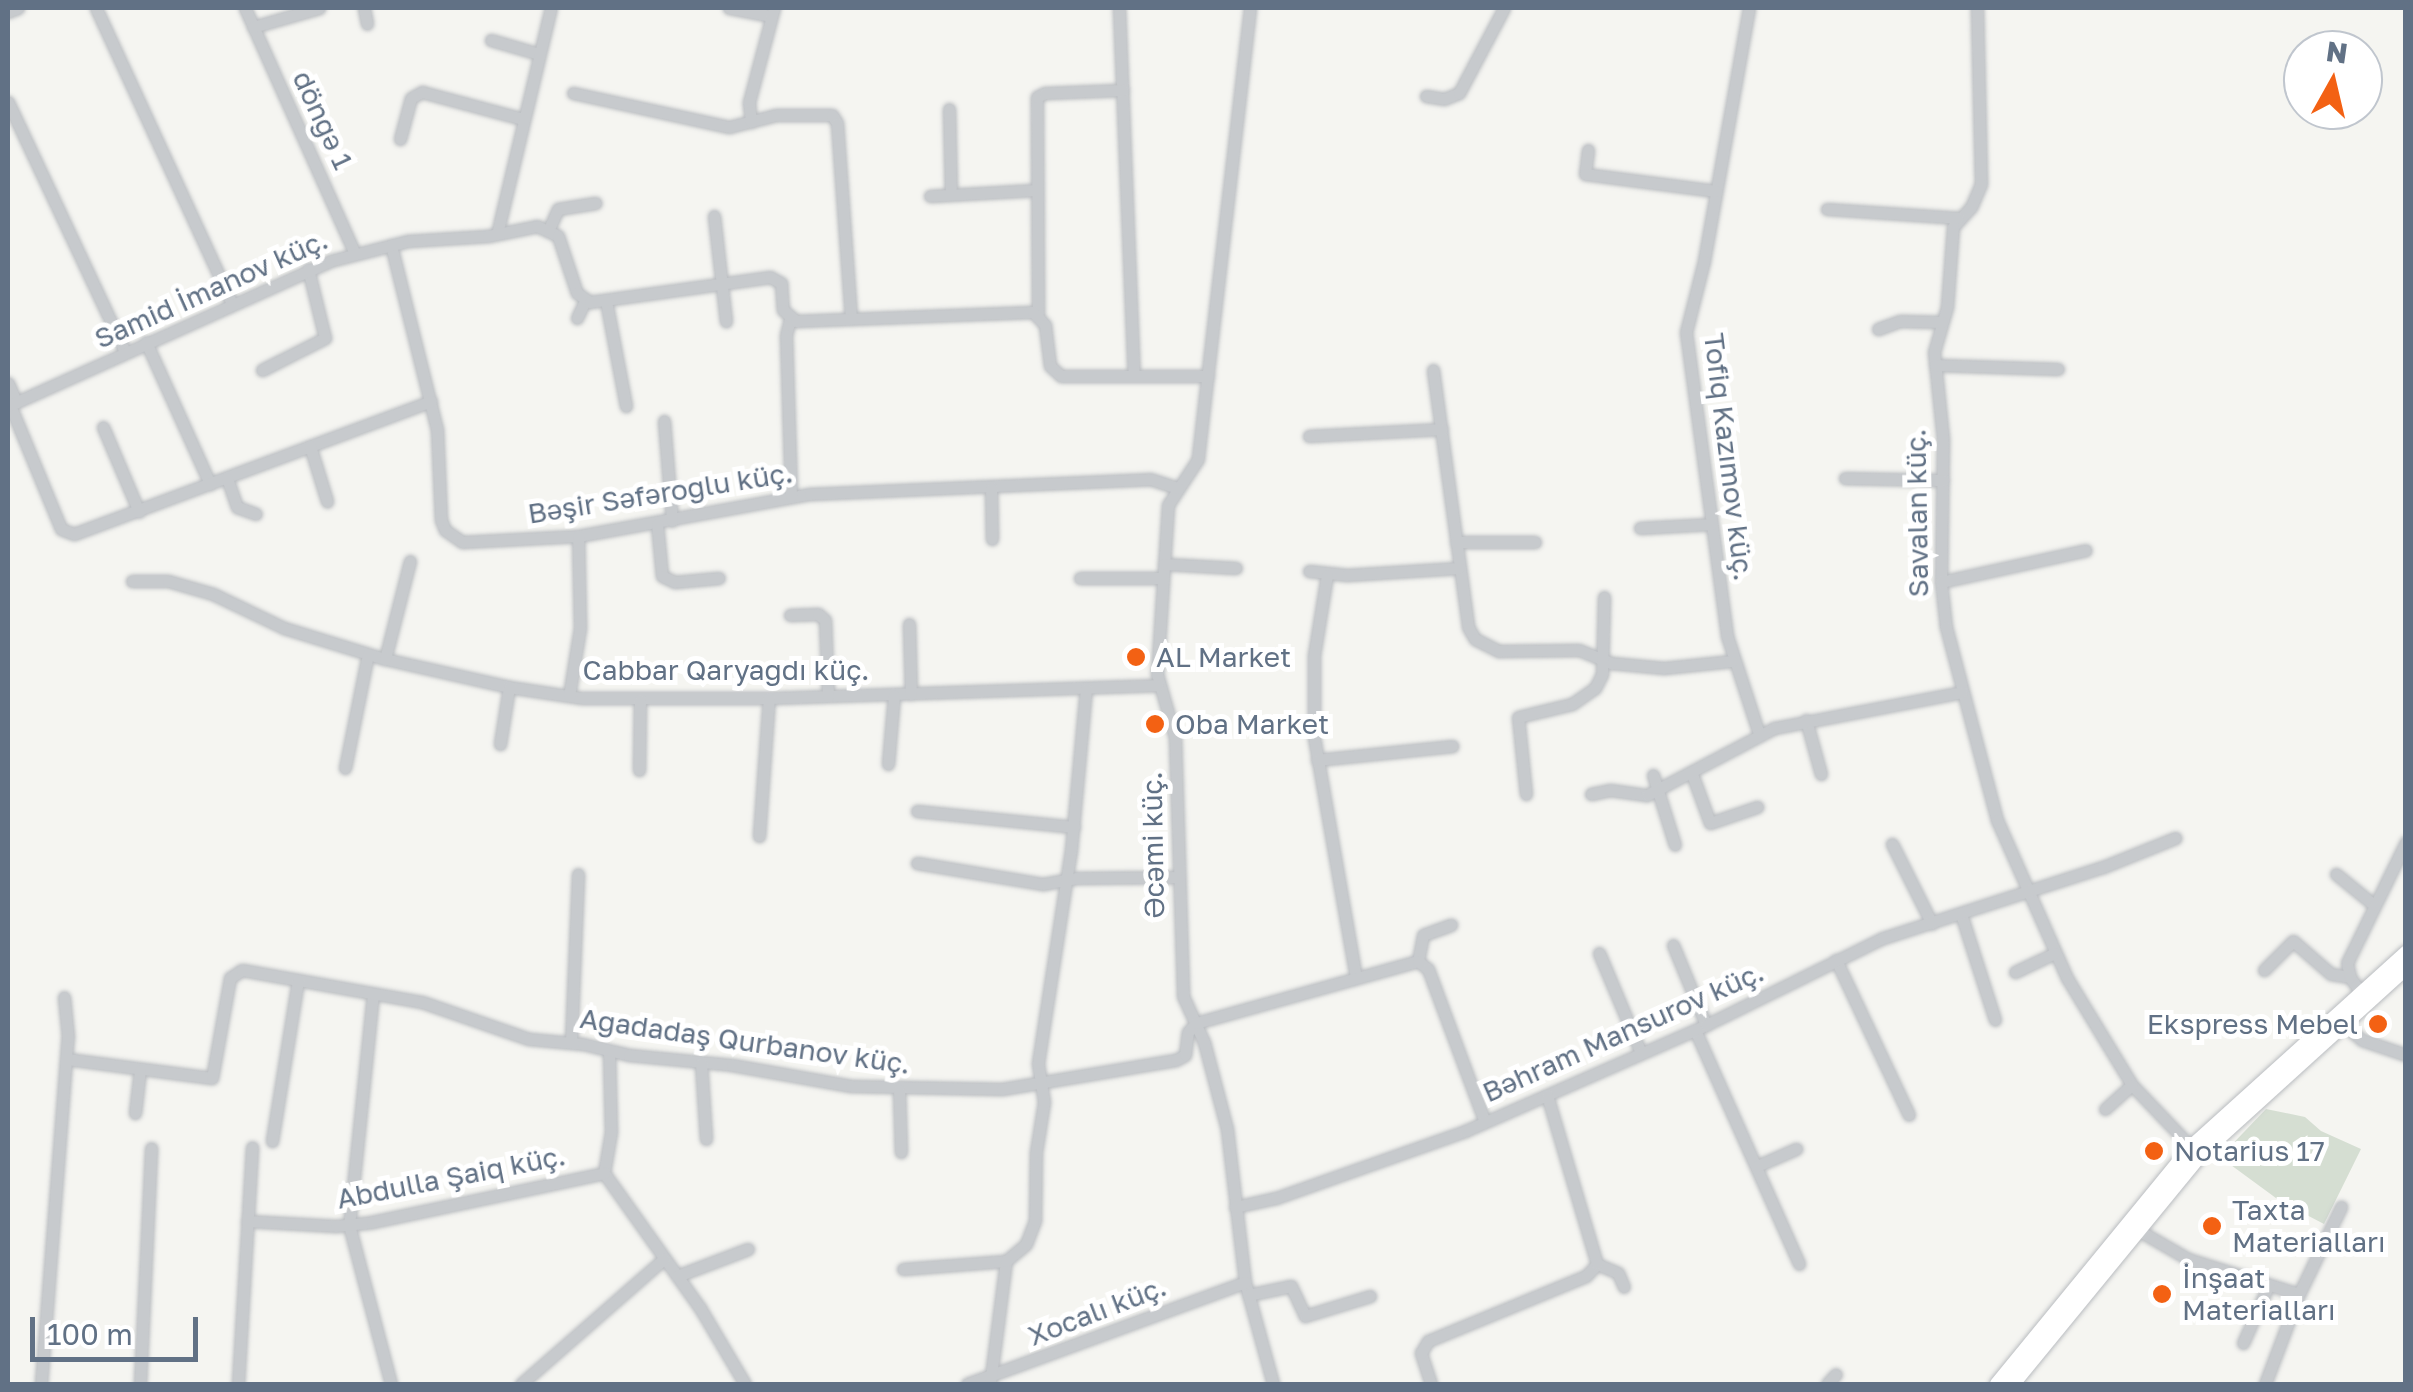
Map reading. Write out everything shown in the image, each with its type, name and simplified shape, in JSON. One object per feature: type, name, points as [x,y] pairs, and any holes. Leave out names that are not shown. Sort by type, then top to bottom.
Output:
[{"type":"main road","points":[[1996,1384],[2191,1147],[2364,997],[2406,953]]},
{"type":"main road","points":[[2013,1384],[2200,1154],[2343,1024],[2364,997],[2406,968]]},
{"type":"street","points":[[8,12],[18,8]]},
{"type":"street","points":[[96,8],[231,302]]},
{"type":"street","name":"döngə 1","points":[[245,8],[355,254]]},
{"type":"street","points":[[253,27],[319,8]]},
{"type":"street","points":[[364,8],[367,24]]},
{"type":"street","points":[[497,234],[551,8]]},
{"type":"street","points":[[729,8],[773,12],[750,102],[751,122]]},
{"type":"street","points":[[1119,8],[1134,374]]},
{"type":"street","name":"Əcəmi küç.","points":[[1250,8],[1197,464],[1168,505],[1158,684],[1173,718],[1175,736],[1182,984],[1227,1130],[1246,1289],[1274,1384]]},
{"type":"street","points":[[1426,96],[1444,99],[1458,92],[1504,8]]},
{"type":"street","name":"Tofiq Kazımov küç.","points":[[1749,8],[1686,332],[1732,661],[1758,734]]},
{"type":"street","name":"Savalan küç.","points":[[1977,8],[1981,184],[1972,207],[1958,218],[1950,237],[1947,307],[1935,365],[1943,480],[1941,582],[1982,774],[2027,892],[2084,1012],[2132,1085],[2191,1147]]},
{"type":"street","points":[[491,40],[539,54]]},
{"type":"street","points":[[1124,90],[1045,93],[1037,97],[1038,313],[1045,325],[1054,372],[1071,378],[1134,374],[1208,376]]},
{"type":"street","points":[[400,139],[414,93],[523,119]]},
{"type":"street","points":[[573,93],[719,126],[776,115],[827,113],[835,118],[851,319]]},
{"type":"street","points":[[8,102],[125,352]]},
{"type":"street","points":[[948,110],[951,194]]},
{"type":"street","points":[[1588,150],[1585,174],[1716,191]]},
{"type":"street","points":[[930,196],[1036,190]]},
{"type":"street","points":[[585,302],[577,293],[558,236],[549,229],[558,210],[596,204]]},
{"type":"street","points":[[1827,210],[1958,218]]},
{"type":"street","points":[[714,216],[726,321]]},
{"type":"street","name":"Samid İmanov küç.","points":[[11,404],[308,269],[392,245],[536,226],[549,229]]},
{"type":"street","name":"Bəşir Səfəroğlu küç.","points":[[392,245],[431,401],[445,530],[474,544],[578,536],[791,496],[1150,479],[1178,488]]},
{"type":"street","points":[[262,370],[326,338],[308,269]]},
{"type":"street","points":[[585,302],[763,278],[779,280],[783,310],[790,320],[786,335],[791,496]]},
{"type":"street","points":[[606,301],[626,406]]},
{"type":"street","points":[[577,318],[585,302]]},
{"type":"street","points":[[790,320],[1038,313]]},
{"type":"street","points":[[1878,329],[1900,321],[1942,322]]},
{"type":"street","points":[[146,342],[210,484]]},
{"type":"street","points":[[1935,365],[2058,370]]},
{"type":"street","points":[[1434,370],[1468,627],[1484,646],[1499,651],[1579,650],[1603,661],[1678,669],[1732,661]]},
{"type":"street","points":[[8,383],[11,404],[64,532],[74,534],[431,401]]},
{"type":"street","points":[[664,421],[672,521]]},
{"type":"street","points":[[103,428],[138,512]]},
{"type":"street","points":[[1309,436],[1442,429]]},
{"type":"street","points":[[310,446],[327,501]]},
{"type":"street","points":[[227,478],[237,508],[256,514]]},
{"type":"street","points":[[1845,478],[1943,480]]},
{"type":"street","points":[[991,488],[992,538]]},
{"type":"street","points":[[657,524],[662,576],[674,582],[719,578]]},
{"type":"street","points":[[1640,528],[1712,524]]},
{"type":"street","points":[[568,696],[580,628],[578,536]]},
{"type":"street","points":[[1456,542],[1536,542]]},
{"type":"street","points":[[1941,582],[2086,550]]},
{"type":"street","points":[[385,659],[410,561]]},
{"type":"street","points":[[1164,564],[1236,568]]},
{"type":"street","points":[[1310,571],[1326,575],[1460,568]]},
{"type":"street","points":[[1326,575],[1314,655],[1317,760],[1356,978]]},
{"type":"street","points":[[1080,578],[1163,578]]},
{"type":"street","name":"Cabbar Qaryağdı küç.","points":[[132,581],[168,581],[213,594],[284,628],[385,659],[568,696],[640,700],[769,698],[1158,684]]},
{"type":"street","points":[[1526,794],[1518,717],[1584,698],[1602,674],[1604,597]]},
{"type":"street","points":[[790,616],[818,614],[825,620],[828,696]]},
{"type":"street","points":[[909,624],[911,694]]},
{"type":"street","points":[[344,768],[368,654]]},
{"type":"street","points":[[500,744],[509,687]]},
{"type":"street","points":[[903,1269],[1006,1261],[1026,1244],[1035,1220],[1036,1152],[1044,1113],[1039,1050],[1074,827],[1086,689]]},
{"type":"street","points":[[1592,794],[1610,790],[1637,797],[1660,791],[1758,734],[1806,720],[1962,692]]},
{"type":"street","points":[[888,764],[894,695]]},
{"type":"street","points":[[759,836],[769,698]]},
{"type":"street","points":[[640,700],[640,770]]},
{"type":"street","points":[[1806,720],[1822,774]]},
{"type":"street","points":[[1317,760],[1452,746]]},
{"type":"street","points":[[1692,774],[1710,822],[1757,807]]},
{"type":"street","points":[[1653,775],[1675,845]]},
{"type":"street","points":[[917,812],[1074,827]]},
{"type":"street","name":"Bəhram Mansurov küç.","points":[[1235,1207],[1276,1198],[1485,1122],[1700,1028],[1884,938],[2175,838]]},
{"type":"street","points":[[2364,997],[2350,978],[2350,952],[2406,842]]},
{"type":"street","points":[[1892,844],[1932,924]]},
{"type":"street","points":[[917,862],[1043,884],[1178,877]]},
{"type":"street","points":[[571,1042],[578,874]]},
{"type":"street","points":[[2336,874],[2374,905]]},
{"type":"street","points":[[1961,914],[1995,1020]]},
{"type":"street","points":[[1418,961],[1422,934],[1451,925]]},
{"type":"street","points":[[2264,970],[2293,940],[2331,974],[2350,978]]},
{"type":"street","points":[[1673,946],[1700,1028],[1798,1264]]},
{"type":"street","points":[[2016,972],[2055,952]]},
{"type":"street","points":[[1598,954],[1641,1053]]},
{"type":"street","points":[[1836,960],[1909,1115]]},
{"type":"street","points":[[1196,1022],[1418,961]]},
{"type":"street","points":[[1418,961],[1428,968],[1485,1122]]},
{"type":"street","name":"Ağadadaş Qurbanov küç.","points":[[67,1059],[212,1078],[234,972],[433,1005],[529,1039],[899,1090],[1002,1090],[1176,1060],[1185,1055],[1188,1032],[1196,1022]]},
{"type":"street","points":[[272,1142],[298,980]]},
{"type":"street","points":[[374,994],[349,1225],[391,1384]]},
{"type":"street","points":[[40,1384],[67,1059],[64,996]]},
{"type":"street","points":[[2343,1024],[2362,1040],[2406,1056]]},
{"type":"street","points":[[609,1052],[611,1132],[604,1173],[678,1276],[745,1384]]},
{"type":"street","points":[[700,1063],[706,1139]]},
{"type":"street","points":[[135,1113],[140,1070]]},
{"type":"street","points":[[2105,1109],[2132,1085]]},
{"type":"street","points":[[899,1090],[901,1152]]},
{"type":"street","points":[[1547,1095],[1598,1264],[1618,1273],[1624,1288]]},
{"type":"street","points":[[238,1384],[252,1147]]},
{"type":"street","points":[[140,1384],[151,1148]]},
{"type":"street","points":[[1757,1166],[1796,1149]]},
{"type":"street","name":"Abdulla Şaiq küç.","points":[[247,1221],[349,1225],[604,1173]]},
{"type":"street","points":[[2265,1384],[2299,1294],[2341,1207]]},
{"type":"street","points":[[2138,1230],[2188,1259],[2299,1294]]},
{"type":"street","points":[[678,1276],[748,1248]]},
{"type":"street","points":[[520,1384],[664,1258]]},
{"type":"street","points":[[991,1381],[1006,1261]]},
{"type":"street","points":[[1432,1384],[1421,1353],[1428,1341],[1586,1276],[1598,1264]]},
{"type":"street","points":[[2243,1343],[2270,1284]]},
{"type":"street","name":"Xocalı küç.","points":[[966,1384],[991,1381],[1246,1289],[1291,1286],[1305,1316],[1370,1296]]},
{"type":"shaded area","points":[[2266,1109],[2305,1117],[2321,1131],[2361,1149],[2324,1224],[2280,1201],[2220,1157]]},
{"type":"place","name":"AL Market","points":[[1136,657]]},
{"type":"place","name":"Oba Market","points":[[1155,724]]},
{"type":"place","name":"Ekspress Mebel","points":[[2378,1024]]},
{"type":"place","name":"Notarius 17","points":[[2154,1151]]},
{"type":"place","name":"Taxta Materialları","points":[[2212,1226]]},
{"type":"place","name":"İnşaat Materialları","points":[[2162,1294]]}]
